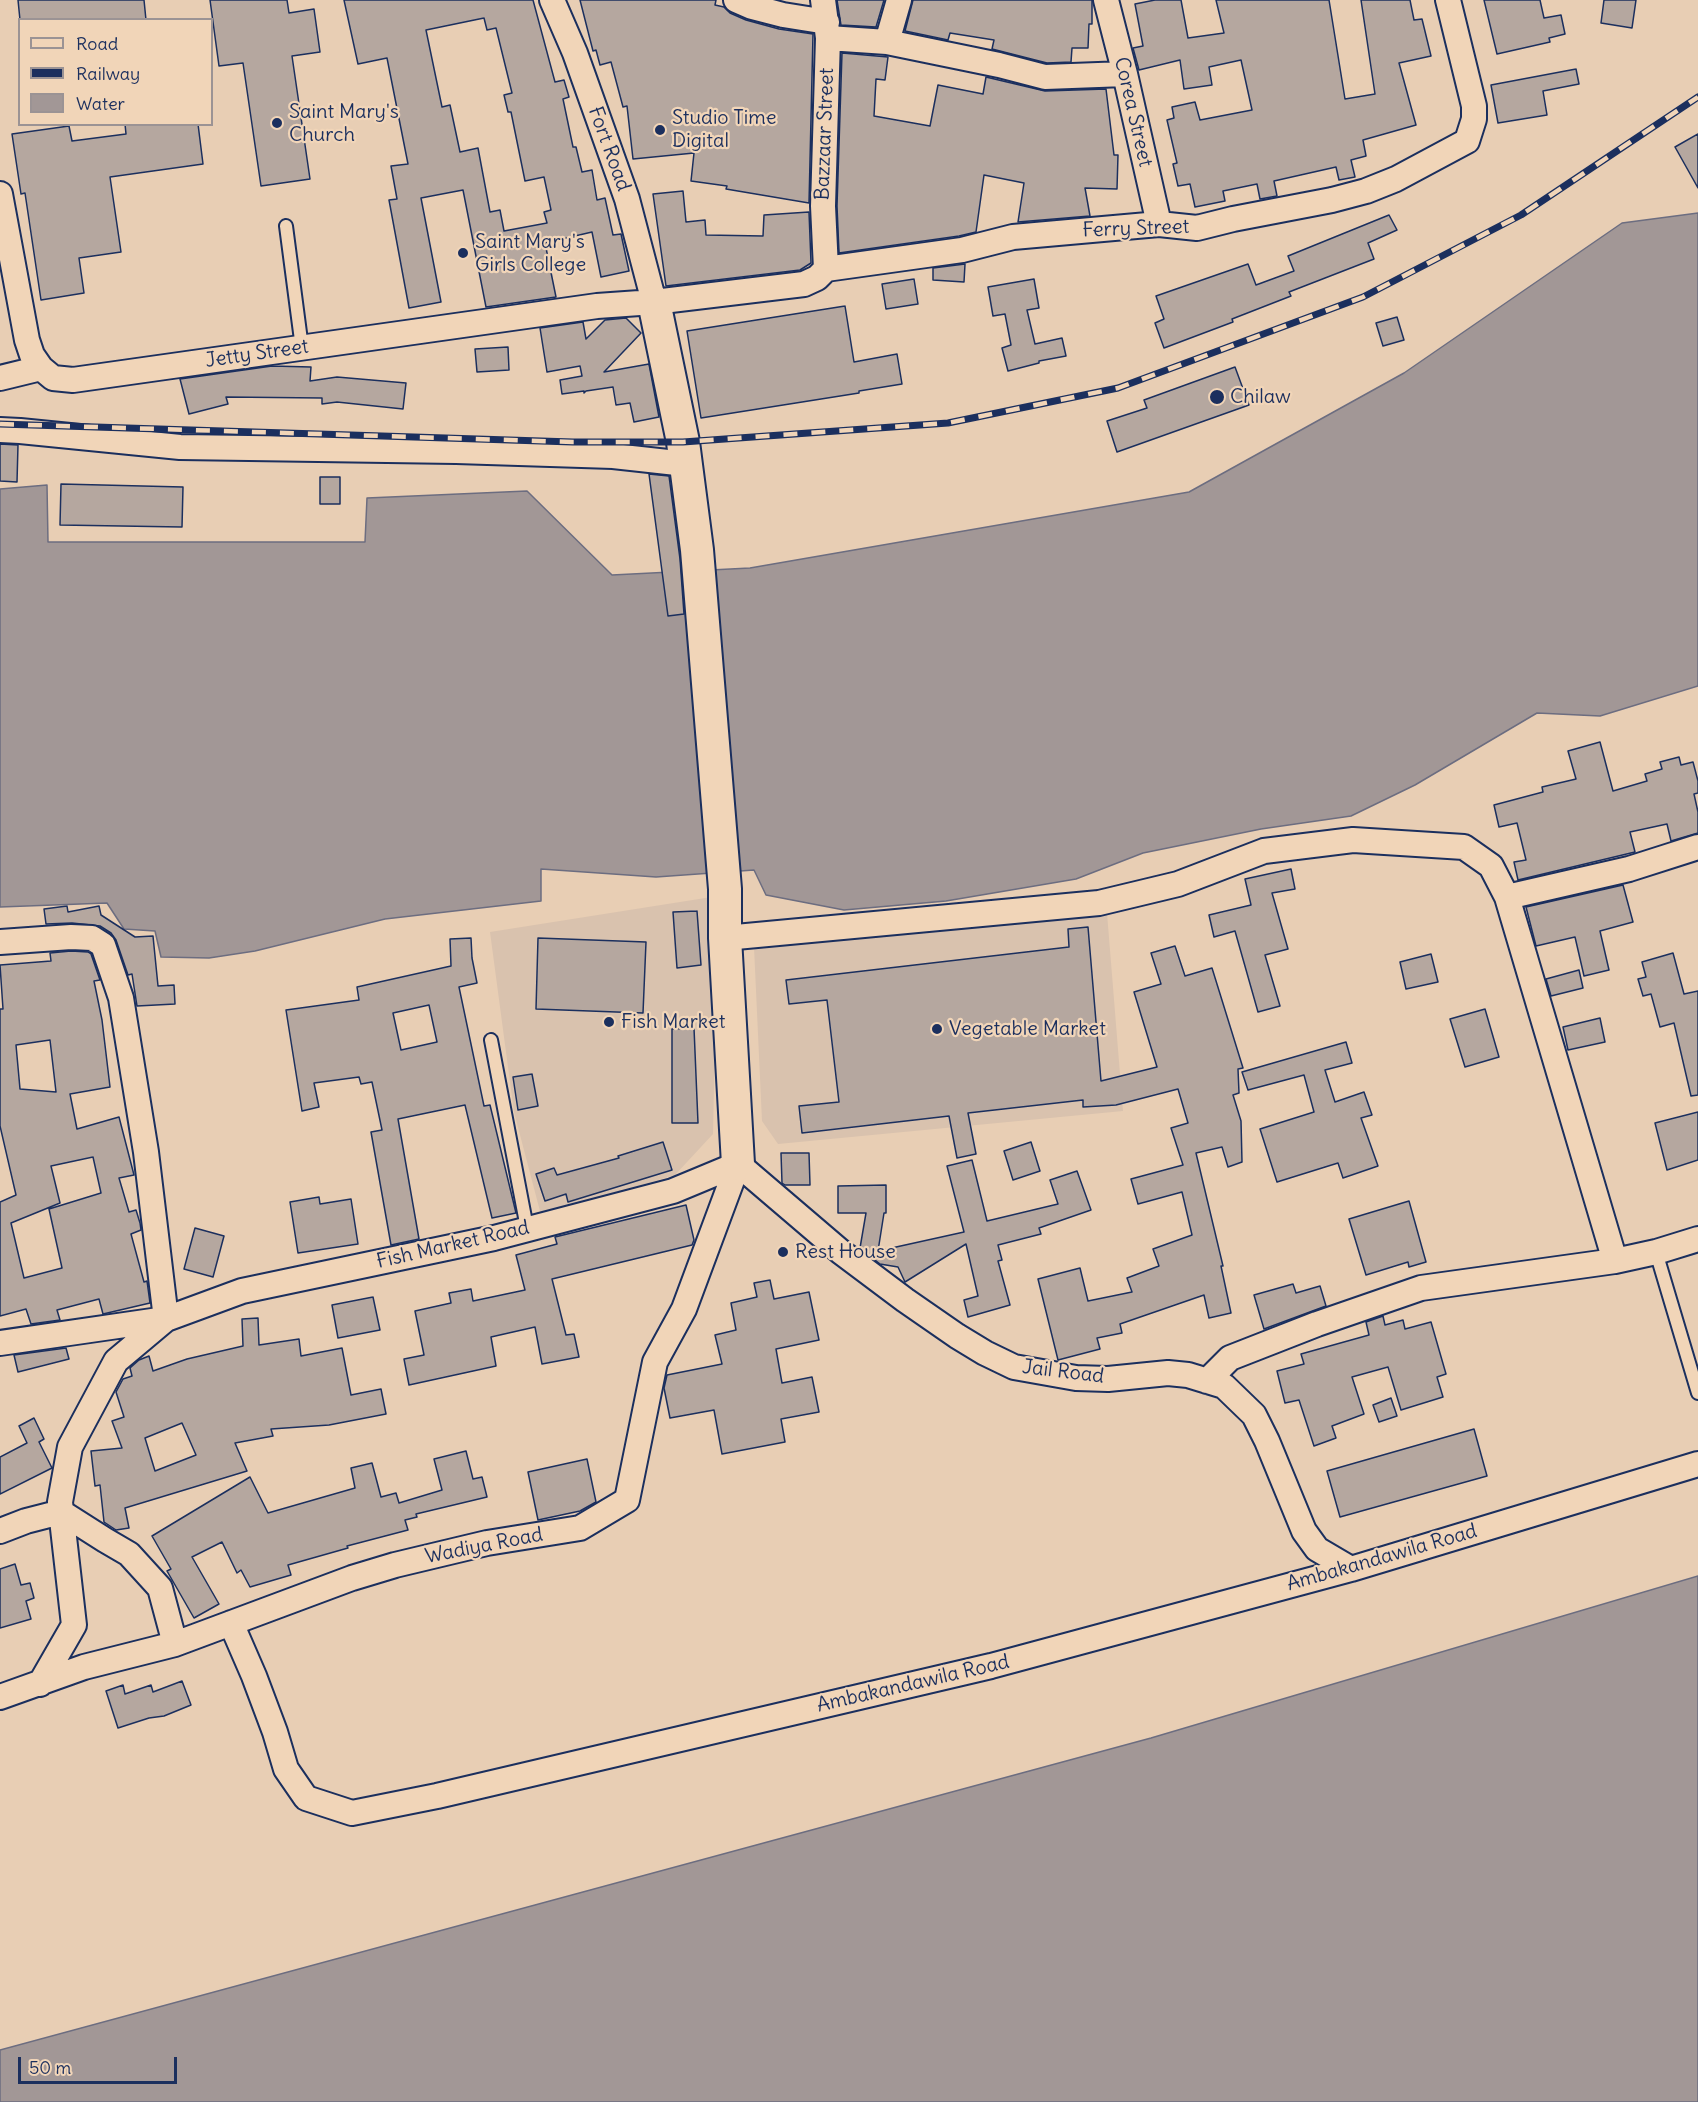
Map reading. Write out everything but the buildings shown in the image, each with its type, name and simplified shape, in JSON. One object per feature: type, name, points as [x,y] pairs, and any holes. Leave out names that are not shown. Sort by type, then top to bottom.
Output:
[{"type":"street","name":"Fort Road","points":[[552,0],[574,53],[627,199],[654,302]]},
{"type":"street","points":[[736,0],[752,7],[783,15],[826,20],[887,42],[1045,77],[1125,74]]},
{"type":"street","points":[[887,42],[899,0]]},
{"type":"street","name":"Corea Street","points":[[1106,0],[1159,224]]},
{"type":"street","name":"Ferry Street","points":[[654,302],[804,284],[817,278],[826,269],[962,250],[1013,237],[1159,224],[1197,228],[1366,191],[1425,165],[1467,141],[1474,106],[1448,0]]},
{"type":"street","name":"Bazzaar Street","points":[[826,20],[823,206],[826,269]]},
{"type":"street","points":[[0,194],[27,340],[32,355],[41,368],[0,378]]},
{"type":"street","name":"Jetty Street","points":[[41,368],[53,378],[72,380],[597,306],[654,302]]},
{"type":"street","points":[[654,302],[669,368],[686,464],[697,550],[725,889],[725,938],[738,1164]]},
{"type":"street","points":[[0,430],[180,447],[590,455],[686,464]]},
{"type":"street","points":[[725,938],[1099,903],[1178,884],[1264,851],[1353,840],[1464,848],[1491,866],[1507,897],[1616,1261]]},
{"type":"street","points":[[1507,897],[1629,869],[1698,847]]},
{"type":"street","points":[[0,942],[71,937],[92,938],[103,945],[122,999],[146,1152],[166,1319]]},
{"type":"street","name":"Fish Market Road","points":[[166,1319],[242,1291],[494,1238],[673,1191],[738,1164]]},
{"type":"street","name":"Jail Road","points":[[738,1164],[841,1252],[905,1300],[985,1353],[1014,1366],[1076,1378],[1108,1379],[1168,1373],[1188,1375],[1224,1386],[1254,1415],[1304,1531],[1317,1549],[1351,1569]]},
{"type":"street","name":"Wadiya Road","points":[[0,1697],[84,1667],[175,1644],[352,1578],[395,1565],[487,1543],[580,1528],[627,1500],[655,1362],[684,1309],[738,1164]]},
{"type":"street","points":[[1207,1381],[1230,1358],[1317,1324],[1421,1288],[1616,1261],[1698,1239]]},
{"type":"street","points":[[0,1343],[166,1319]]},
{"type":"street","points":[[40,1684],[74,1624],[60,1502],[70,1448],[116,1361],[166,1319]]},
{"type":"street","name":"Ambakandawila Road","points":[[231,1623],[255,1676],[286,1769],[306,1798],[352,1813],[437,1796],[991,1666],[1351,1569],[1698,1464]]},
{"type":"street","points":[[0,1531],[26,1521],[61,1512],[129,1554],[160,1588],[175,1644]]},
{"type":"lane","points":[[286,226],[302,348]]},
{"type":"lane","points":[[491,1040],[527,1228]]},
{"type":"lane","points":[[1656,1252],[1698,1393]]},
{"type":"shaded area","name":"Fish Market","points":[[718,896],[713,1134],[675,1175],[541,1215],[514,1112],[490,932]]},
{"type":"shaded area","name":"Vegetable Market","points":[[1107,913],[1123,1111],[778,1144],[762,1121],[754,947]]},
{"type":"water","points":[[1698,213],[1698,686],[1600,716],[1537,713],[1415,785],[1351,816],[1261,829],[1143,853],[1076,879],[946,901],[844,910],[766,895],[754,870],[656,877],[541,869],[541,901],[385,919],[255,951],[209,958],[161,957],[155,931],[124,929],[107,903],[0,907],[0,489],[47,485],[48,542],[365,542],[367,498],[527,491],[612,575],[750,568],[1189,492],[1404,373],[1622,223]]},
{"type":"water","points":[[1698,1576],[1698,2102],[0,2102],[0,2050],[1151,1738]]},
{"type":"railway","points":[[0,424],[573,442],[683,442],[948,423],[1118,388],[1363,297],[1521,215],[1698,97]]},
{"type":"place","name":"Saint Mary's Church","points":[[277,123]]},
{"type":"place","name":"Studio Time Digital","points":[[660,130]]},
{"type":"place","name":"Saint Mary's Girls College","points":[[463,253]]},
{"type":"place","name":"Chilaw","points":[[1217,397]]},
{"type":"place","name":"Fish Market","points":[[609,1022]]},
{"type":"place","name":"Vegetable Market","points":[[937,1029]]},
{"type":"place","name":"Rest House","points":[[783,1252]]}]
